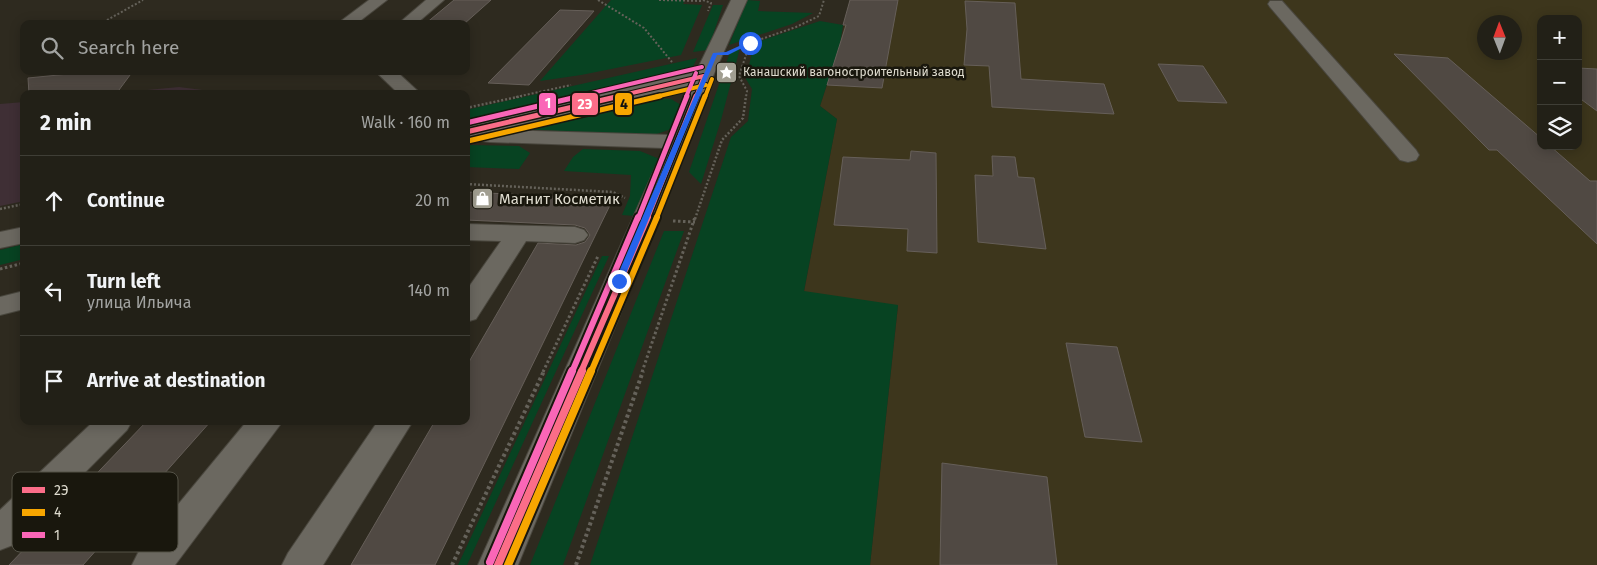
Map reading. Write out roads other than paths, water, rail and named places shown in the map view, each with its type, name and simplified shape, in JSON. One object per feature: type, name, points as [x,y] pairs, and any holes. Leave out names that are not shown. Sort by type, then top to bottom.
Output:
[{"type":"street","points":[[351,20],[379,0]]},
{"type":"street","points":[[411,20],[436,0]]},
{"type":"street","points":[[498,565],[647,219],[676,142],[704,76],[739,0]]},
{"type":"street","points":[[1276,4],[1408,155]]},
{"type":"street","points":[[389,75],[406,90]]},
{"type":"street","points":[[470,132],[704,76]]},
{"type":"street","points":[[470,133],[676,142]]},
{"type":"street","points":[[470,232],[575,235]]},
{"type":"street","points":[[470,307],[518,234]]},
{"type":"street","points":[[0,240],[20,236]]},
{"type":"street","points":[[0,306],[20,301]]},
{"type":"street","points":[[63,472],[111,425]]},
{"type":"street","points":[[178,532],[263,425]]},
{"type":"street","points":[[302,565],[393,425]]},
{"type":"street","points":[[0,534],[12,522]]},
{"type":"street","points":[[152,565],[162,552]]},
{"type":"place","name":"Канашский вагоностроительный завод","points":[[727,72]]},
{"type":"place","name":"Магнит Косметик","points":[[483,199]]}]
